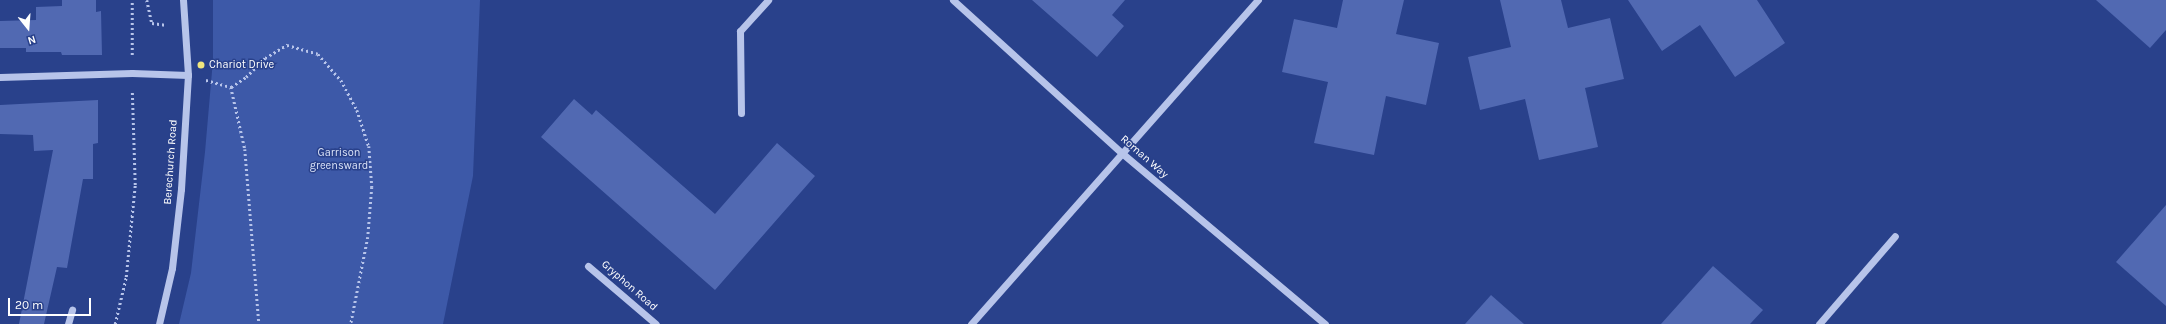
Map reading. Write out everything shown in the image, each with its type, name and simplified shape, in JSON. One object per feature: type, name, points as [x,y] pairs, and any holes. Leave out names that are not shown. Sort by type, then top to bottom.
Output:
[{"type":"street","name":"Berechurch Road","points":[[159,324],[172,268],[180,197],[188,75],[183,27],[183,0]]},
{"type":"street","points":[[741,113],[740,31],[768,0]]},
{"type":"street","name":"Roman Way","points":[[953,0],[1123,154],[1325,324]]},
{"type":"street","points":[[971,324],[1258,0]]},
{"type":"street","points":[[0,77],[132,73],[188,75]]},
{"type":"street","points":[[1819,324],[1895,236]]},
{"type":"street","name":"Gryphon Road","points":[[588,266],[656,324]]},
{"type":"street","points":[[68,324],[72,310]]},
{"type":"path","points":[[115,324],[126,277],[135,185],[132,0]]},
{"type":"path","points":[[147,0],[152,23],[183,27]]},
{"type":"path","points":[[188,75],[231,87],[246,77],[265,58],[287,45],[318,54],[341,80],[357,110],[369,146],[372,188],[368,237],[351,324]]},
{"type":"path","points":[[231,87],[245,149],[259,324]]},
{"type":"green space","name":"Garrison greensward","points":[[213,0],[480,0],[473,176],[443,324],[179,324],[191,273],[205,152],[213,60]]},
{"type":"building","points":[[62,0],[96,0],[96,12],[101,11],[102,55],[62,55],[61,52],[26,52],[26,48],[0,48],[0,21],[36,20],[36,7],[62,6]]},
{"type":"building","points":[[1032,0],[1125,0],[1112,15],[1124,26],[1097,57]]},
{"type":"building","points":[[1343,0],[1404,0],[1396,34],[1439,43],[1426,105],[1386,96],[1374,155],[1314,143],[1328,82],[1282,72],[1294,19],[1337,28]]},
{"type":"building","points":[[1500,0],[1561,0],[1568,28],[1610,18],[1624,79],[1585,88],[1598,147],[1539,160],[1525,99],[1480,110],[1468,57],[1511,47]]},
{"type":"building","points":[[1628,0],[1757,0],[1785,43],[1735,77],[1700,25],[1662,51]]},
{"type":"building","points":[[2096,0],[2166,0],[2166,30],[2150,48]]},
{"type":"building","points":[[574,99],[592,115],[596,110],[715,214],[777,143],[815,176],[715,290],[541,137]]},
{"type":"building","points":[[98,100],[98,143],[93,144],[93,179],[83,179],[67,268],[57,267],[44,324],[19,324],[53,150],[34,151],[33,135],[0,134],[0,105]]},
{"type":"building","points":[[2166,205],[2166,306],[2116,262]]},
{"type":"building","points":[[1713,266],[1763,310],[1750,324],[1661,324]]},
{"type":"building","points":[[1491,295],[1524,324],[1465,324]]},
{"type":"place","name":"Chariot Drive","points":[[201,65]]}]
